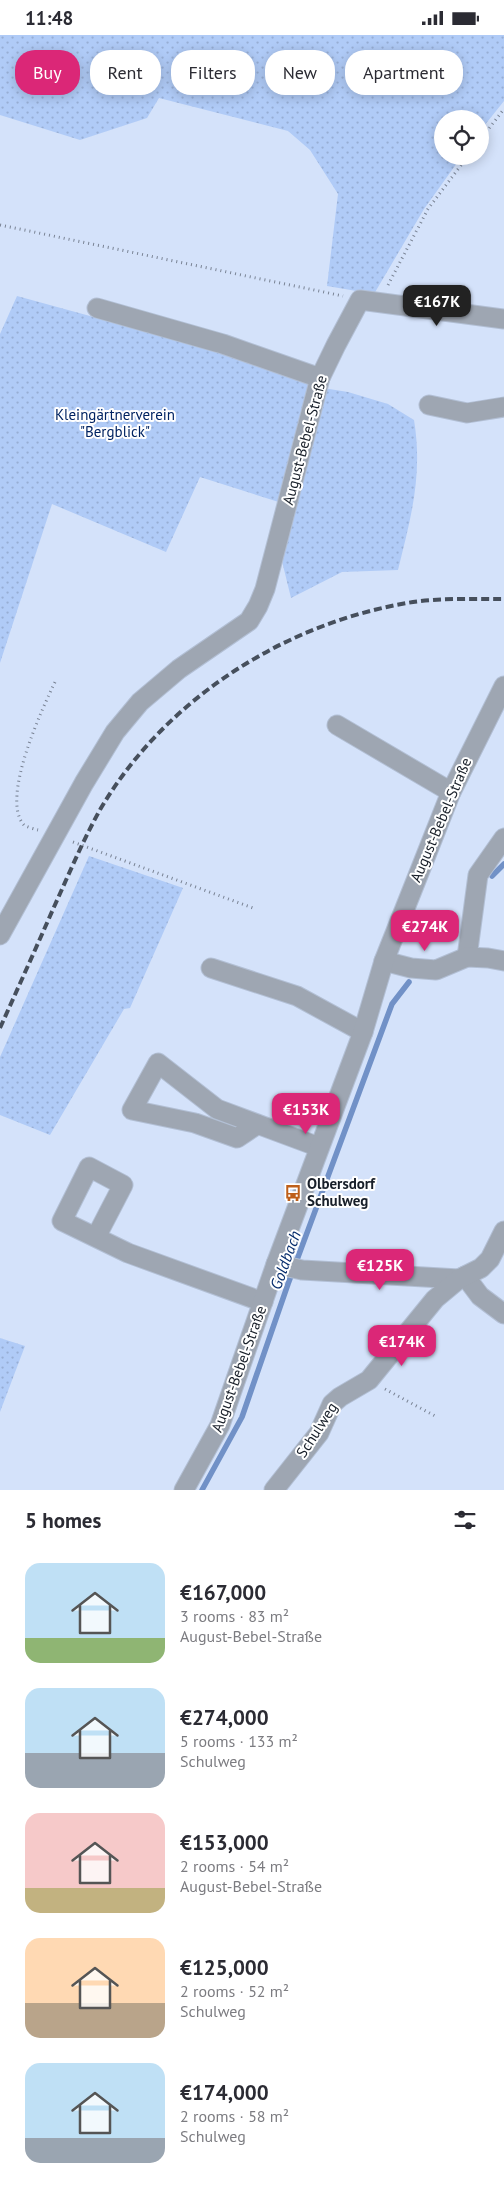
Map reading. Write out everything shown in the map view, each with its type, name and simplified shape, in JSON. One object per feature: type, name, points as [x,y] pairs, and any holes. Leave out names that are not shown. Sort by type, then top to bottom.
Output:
[{"type":"street","points":[[360,300],[504,319]]},
{"type":"street","name":"August-Bebel-Straße","points":[[0,935],[84,783],[110,741],[140,702],[179,669],[208,648],[238,630],[249,621],[258,606],[265,589],[320,378],[360,300]]},
{"type":"street","points":[[97,308],[223,344],[320,378]]},
{"type":"street","points":[[429,405],[467,413],[489,411],[504,407]]},
{"type":"street","name":"August-Bebel-Straße","points":[[184,1490],[220,1425],[276,1264],[364,1033],[384,961],[451,792],[504,685]]},
{"type":"street","points":[[338,725],[451,792]]},
{"type":"street","points":[[467,957],[478,875],[504,838]]},
{"type":"street","points":[[384,961],[411,968],[436,970],[467,957],[504,961]]},
{"type":"street","points":[[211,968],[297,997],[364,1033]]},
{"type":"street","points":[[258,1124],[237,1138],[195,1123],[132,1110],[158,1063],[217,1109],[258,1124],[320,1147]]},
{"type":"street","name":"Schulweg","points":[[274,1490],[319,1433],[332,1404],[340,1397],[369,1381],[435,1299],[462,1277],[480,1268],[490,1259],[504,1231]]},
{"type":"street","points":[[96,1237],[128,1253],[263,1301]]},
{"type":"street","points":[[276,1264],[302,1270],[462,1277],[480,1297],[504,1314]]},
{"type":"path","points":[[489,128],[504,109]]},
{"type":"path","points":[[380,303],[428,209],[461,165]]},
{"type":"path","points":[[0,225],[360,300]]},
{"type":"path","points":[[56,680],[27,743],[17,769],[12,791],[15,811],[24,825],[109,854],[253,908]]},
{"type":"path","points":[[369,1381],[437,1417]]},
{"type":"green space","points":[[0,35],[504,35],[504,101],[489,120],[489,110],[434,110],[434,165],[456,165],[424,209],[374,294],[327,286],[338,194],[310,150],[288,131],[159,98],[147,118],[80,140],[0,115]]},
{"type":"green space","name":"Kleingärtnerverein \"Bergblick\"","points":[[17,296],[316,378],[285,504],[200,477],[166,552],[52,504],[0,663],[0,334]]},
{"type":"green space","points":[[323,388],[348,392],[388,404],[414,420],[417,459],[414,496],[398,570],[342,572],[291,598],[280,553]]},
{"type":"green space","points":[[89,856],[183,888],[130,1008],[124,1009],[50,1135],[0,1115],[0,1057]]},
{"type":"green space","points":[[0,1338],[25,1346],[0,1412]]},
{"type":"waterway","name":"Goldbach","points":[[492,876],[504,864]]},
{"type":"waterway","name":"Goldbach","points":[[202,1490],[242,1417],[288,1284],[392,1004],[409,982]]},
{"type":"railway","points":[[0,1028],[76,857],[101,808],[128,768],[160,732],[196,699],[234,671],[276,647],[320,627],[366,612],[413,602],[458,599],[504,599]]},
{"type":"place","name":"Olbersdorf Schulweg","points":[[293,1193]]}]
